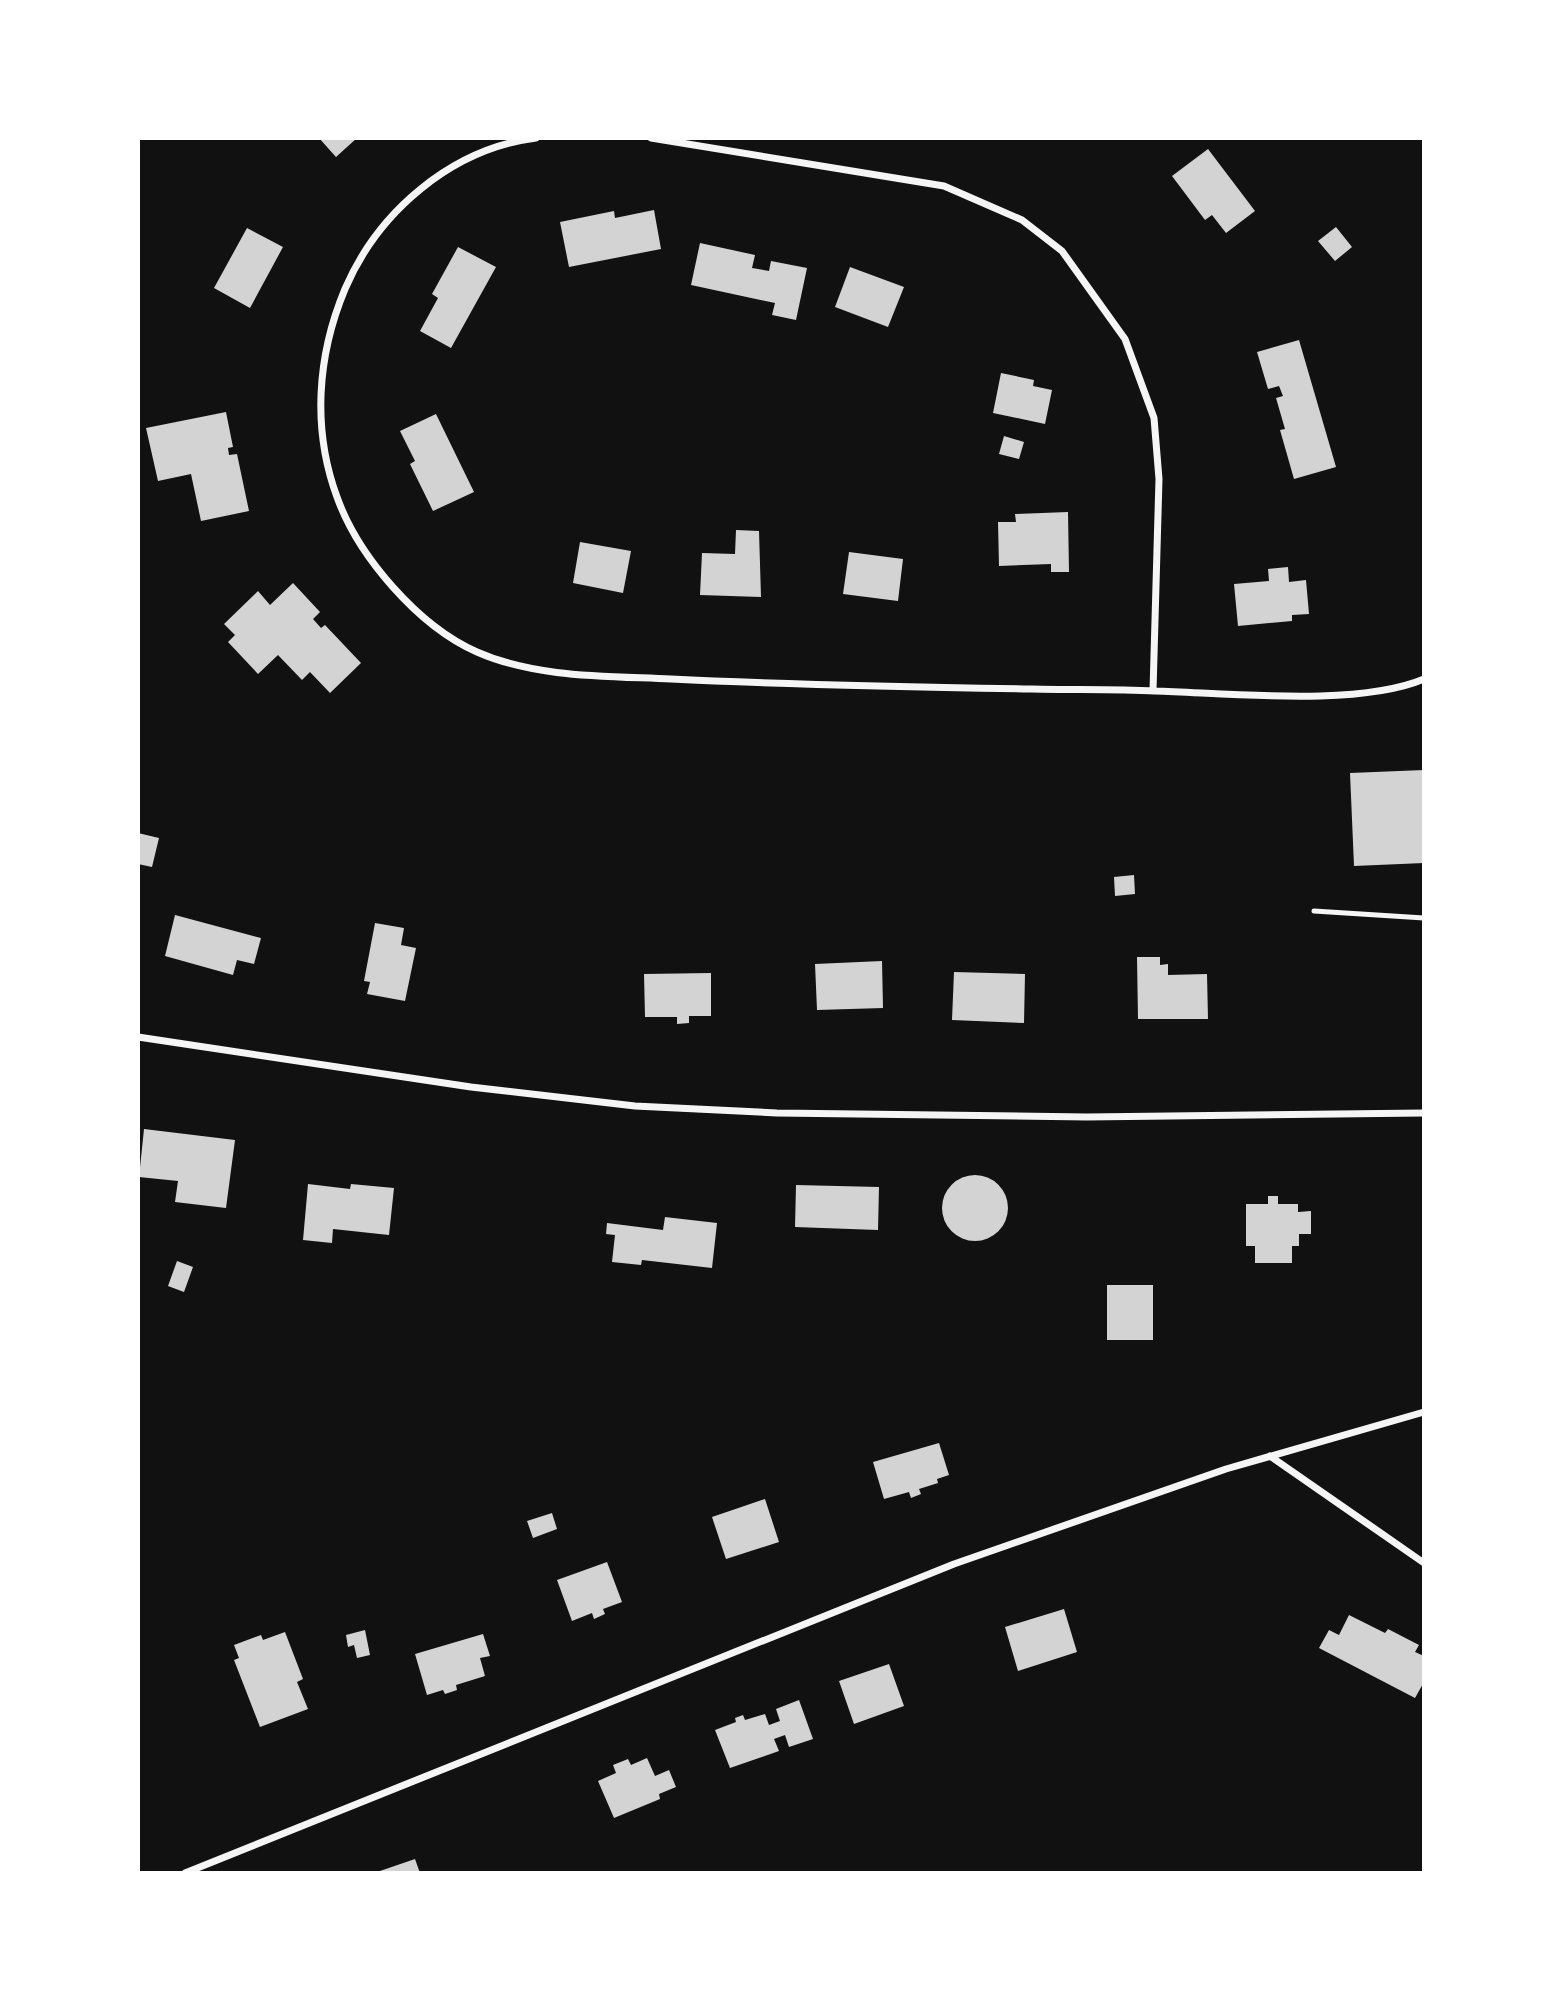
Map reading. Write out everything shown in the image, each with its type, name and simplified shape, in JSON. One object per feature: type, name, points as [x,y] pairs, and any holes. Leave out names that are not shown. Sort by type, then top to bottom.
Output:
[{"type":"street","points":[[536,138],[517,141],[467,158],[422,188],[384,224],[354,270],[328,341],[320,415],[325,463],[357,543],[406,601],[475,652],[525,668],[737,682],[1245,695],[1357,693],[1406,686],[1424,679]]},
{"type":"street","points":[[651,138],[944,186],[1022,220],[1062,251],[1125,339],[1154,418],[1159,479],[1153,691]]},
{"type":"street","points":[[138,1037],[471,1087],[635,1106],[777,1113],[1073,1116],[1424,1113]]},
{"type":"street","points":[[185,1873],[538,1728],[954,1564],[1270,1456],[1424,1412]]},
{"type":"street","points":[[1270,1456],[1424,1563]]},
{"type":"lane","points":[[1314,911],[1424,918]]},
{"type":"building","points":[[319,138],[357,138],[336,157]]},
{"type":"building","points":[[1208,149],[1255,211],[1226,233],[1212,215],[1205,220],[1172,176]]},
{"type":"building","points":[[654,210],[661,249],[569,267],[560,222],[614,211],[615,218]]},
{"type":"building","points":[[1336,227],[1352,247],[1335,261],[1318,241]]},
{"type":"building","points":[[247,228],[283,247],[250,308],[214,288]]},
{"type":"building","points":[[700,243],[755,255],[752,268],[769,271],[771,261],[807,268],[796,320],[772,315],[775,303],[691,285]]},
{"type":"building","points":[[458,247],[496,267],[451,348],[420,331],[438,298],[432,294]]},
{"type":"building","points":[[850,267],[904,287],[888,327],[835,307]]},
{"type":"building","points":[[1299,340],[1336,467],[1294,479],[1280,430],[1285,429],[1276,398],[1283,396],[1279,386],[1268,389],[1257,352]]},
{"type":"building","points":[[1001,373],[1034,380],[1033,386],[1052,390],[1045,424],[993,413]]},
{"type":"building","points":[[226,412],[233,447],[228,448],[229,455],[237,454],[249,511],[201,521],[191,474],[158,481],[146,428]]},
{"type":"building","points":[[436,414],[474,492],[433,511],[410,464],[415,461],[400,431]]},
{"type":"building","points":[[1004,436],[1024,442],[1019,459],[999,454]]},
{"type":"building","points":[[1068,512],[1069,572],[1051,572],[1051,564],[999,566],[998,522],[1016,522],[1015,514]]},
{"type":"building","points":[[736,530],[759,531],[761,597],[700,595],[702,553],[735,554]]},
{"type":"building","points":[[580,542],[631,551],[623,593],[573,583]]},
{"type":"building","points":[[849,552],[903,559],[898,601],[843,594]]},
{"type":"building","points":[[1288,567],[1289,582],[1306,580],[1309,614],[1292,615],[1292,621],[1238,626],[1234,584],[1269,581],[1268,569]]},
{"type":"building","points":[[293,583],[320,612],[313,619],[321,628],[325,625],[361,663],[330,693],[310,672],[302,680],[278,655],[258,674],[228,642],[235,635],[224,624],[258,591],[270,605]]},
{"type":"building","points":[[1424,770],[1424,863],[1354,866],[1350,773]]},
{"type":"building","points":[[138,833],[159,838],[152,867],[138,864]]},
{"type":"building","points":[[1134,875],[1135,894],[1115,896],[1114,877]]},
{"type":"building","points":[[175,915],[261,938],[254,964],[237,960],[233,975],[165,956]]},
{"type":"building","points":[[375,923],[404,928],[401,945],[416,948],[405,1001],[367,994],[370,982],[364,981]]},
{"type":"building","points":[[1137,957],[1160,957],[1160,965],[1168,964],[1168,975],[1207,974],[1208,1019],[1138,1019]]},
{"type":"building","points":[[882,961],[883,1008],[817,1010],[815,964]]},
{"type":"building","points":[[954,972],[1025,974],[1024,1023],[952,1020]]},
{"type":"building","points":[[711,973],[711,1016],[689,1016],[689,1023],[677,1024],[677,1017],[645,1017],[644,974]]},
{"type":"building","points":[[144,1129],[235,1140],[226,1208],[175,1202],[178,1181],[139,1177]]},
{"type":"building","points":[[975,1175],[988,1177],[998,1185],[1006,1195],[1006,1221],[998,1231],[988,1239],[975,1241],[962,1239],[952,1231],[944,1221],[942,1208],[944,1195],[952,1185],[962,1177]]},
{"type":"building","points":[[308,1184],[350,1189],[351,1184],[394,1188],[389,1235],[333,1229],[332,1243],[303,1240]]},
{"type":"building","points":[[796,1185],[879,1187],[878,1230],[795,1227]]},
{"type":"building","points":[[1268,1196],[1278,1196],[1278,1204],[1298,1204],[1298,1212],[1311,1211],[1311,1234],[1299,1234],[1299,1246],[1292,1246],[1292,1263],[1255,1263],[1255,1246],[1246,1246],[1246,1204],[1268,1204]]},
{"type":"building","points":[[665,1217],[717,1223],[712,1268],[642,1260],[641,1265],[612,1262],[615,1235],[606,1234],[607,1223],[663,1230]]},
{"type":"building","points":[[177,1261],[193,1267],[184,1292],[168,1286]]},
{"type":"building","points":[[1107,1285],[1153,1285],[1153,1340],[1107,1340]]},
{"type":"building","points":[[939,1443],[949,1475],[937,1479],[938,1483],[919,1489],[921,1494],[911,1498],[909,1492],[884,1499],[873,1462]]},
{"type":"building","points":[[765,1499],[779,1542],[726,1559],[712,1517]]},
{"type":"building","points":[[552,1513],[557,1529],[533,1538],[527,1521]]},
{"type":"building","points":[[607,1562],[622,1602],[603,1609],[605,1614],[594,1619],[592,1613],[572,1621],[557,1580]]},
{"type":"building","points":[[1064,1609],[1077,1652],[1018,1671],[1005,1627]]},
{"type":"building","points":[[1349,1615],[1385,1633],[1388,1629],[1419,1645],[1415,1652],[1424,1656],[1424,1682],[1415,1698],[1319,1648],[1329,1630],[1339,1635]]},
{"type":"building","points":[[365,1630],[370,1655],[357,1658],[354,1645],[348,1647],[346,1635]]},
{"type":"building","points":[[285,1632],[303,1679],[297,1682],[308,1709],[260,1727],[234,1660],[239,1658],[234,1645],[261,1635],[263,1640]]},
{"type":"building","points":[[483,1634],[490,1656],[480,1658],[485,1676],[456,1685],[457,1690],[445,1694],[443,1690],[427,1695],[415,1654]]},
{"type":"building","points":[[889,1664],[904,1706],[854,1724],[839,1681]]},
{"type":"building","points":[[799,1700],[813,1739],[789,1747],[785,1735],[774,1739],[779,1751],[730,1768],[715,1730],[736,1722],[735,1718],[743,1715],[745,1720],[765,1714],[769,1725],[780,1721],[776,1709]]},
{"type":"building","points":[[647,1758],[655,1776],[669,1770],[676,1787],[659,1794],[660,1799],[614,1818],[598,1781],[616,1773],[613,1765],[628,1759],[631,1765]]},
{"type":"building","points":[[415,1859],[420,1873],[377,1873],[377,1872]]}]
